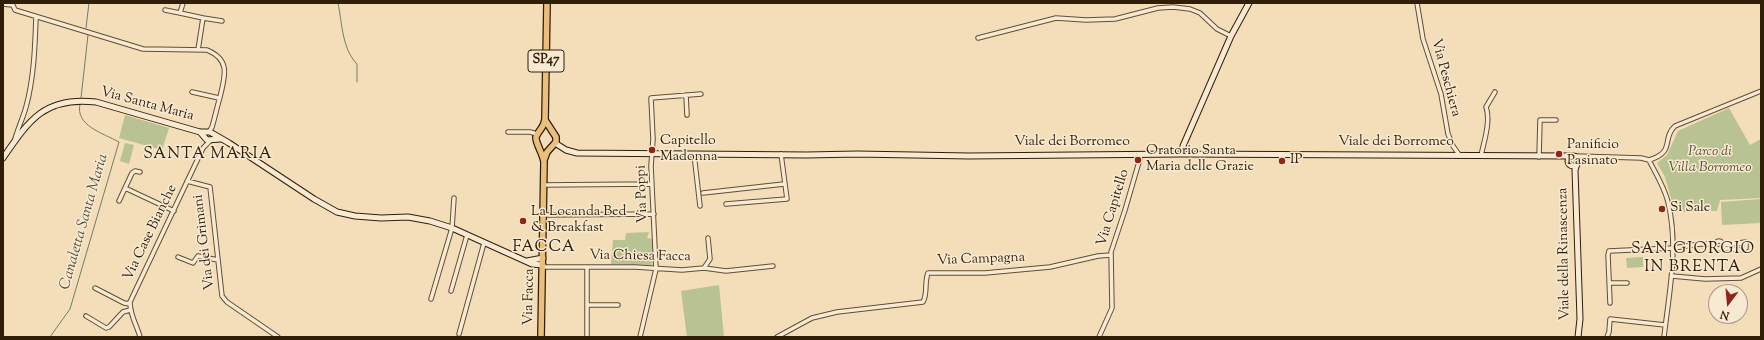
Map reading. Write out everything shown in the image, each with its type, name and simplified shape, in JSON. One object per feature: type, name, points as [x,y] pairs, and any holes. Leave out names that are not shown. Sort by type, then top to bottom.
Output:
[{"type":"main road","name":"SP47","points":[[547,3],[545,119],[550,131],[556,137],[555,143]]},
{"type":"main road","points":[[1181,154],[1183,146],[1231,36],[1249,3]]},
{"type":"main road","name":"Via Santa Maria","points":[[14,141],[32,119],[42,111],[67,102],[96,102],[200,132],[209,137],[221,139],[314,199],[337,212],[355,216],[381,218],[408,217],[430,221],[452,228],[528,261],[536,266],[543,266]]},
{"type":"main road","name":"SP47","points":[[539,132],[545,119]]},
{"type":"main road","points":[[550,131],[539,132],[536,141],[540,148],[550,149],[555,143]]},
{"type":"main road","points":[[3,158],[14,141]]},
{"type":"main road","name":"Viale dei Borromeo","points":[[555,143],[566,150],[577,153],[652,154],[857,154],[969,156],[1141,154],[1573,156]]},
{"type":"main road","name":"Via Facca","points":[[540,148],[544,162]]},
{"type":"main road","name":"Via Facca","points":[[541,337],[544,162],[545,156],[550,149]]},
{"type":"main road","points":[[1569,164],[1573,156]]},
{"type":"main road","points":[[1573,156],[1577,165]]},
{"type":"main road","name":"Viale dei Borromeo","points":[[1559,157],[1564,158],[1569,164]]},
{"type":"main road","name":"Viale della Rinascenza","points":[[1569,164],[1577,165],[1580,319],[1578,337]]},
{"type":"main road","points":[[528,261],[543,258]]},
{"type":"street","points":[[180,13],[183,3]]},
{"type":"street","name":"Via Peschiera","points":[[1417,3],[1423,39],[1441,94],[1448,134],[1453,146],[1460,156]]},
{"type":"street","points":[[3,4],[12,4],[15,10],[143,49],[207,50],[215,54],[224,65],[225,76],[209,137]]},
{"type":"street","points":[[978,38],[1056,18],[1086,20],[1115,19],[1158,8],[1173,7],[1200,12],[1218,28],[1231,36]]},
{"type":"street","points":[[165,10],[222,21]]},
{"type":"street","points":[[14,141],[29,95],[33,64],[36,17]]},
{"type":"street","points":[[198,50],[203,18]]},
{"type":"street","points":[[1573,156],[1641,158],[1649,160],[1657,158],[1664,153],[1671,131],[1675,126],[1761,91]]},
{"type":"street","points":[[192,92],[219,98]]},
{"type":"street","points":[[1481,156],[1487,123],[1488,112],[1486,106],[1495,92]]},
{"type":"street","name":"Via Poppi","points":[[640,337],[656,268],[652,184],[651,98],[700,94]]},
{"type":"street","points":[[686,95],[687,115]]},
{"type":"street","points":[[1539,157],[1540,120],[1556,120]]},
{"type":"street","points":[[508,132],[539,132]]},
{"type":"street","name":"Via Case Bianche","points":[[140,337],[130,310],[130,304],[209,137]]},
{"type":"street","points":[[694,154],[700,206]]},
{"type":"street","points":[[726,204],[786,199],[780,154]]},
{"type":"street","name":"Via Capitello","points":[[1099,337],[1112,308],[1111,255],[1141,154]]},
{"type":"street","points":[[1577,165],[1584,157]]},
{"type":"street","points":[[1649,160],[1668,201],[1673,248],[1672,276],[1664,337]]},
{"type":"street","points":[[119,201],[132,173],[135,171],[140,172]]},
{"type":"street","name":"Via dei Grimani","points":[[187,182],[210,187],[222,296],[227,302],[278,337]]},
{"type":"street","points":[[543,185],[652,184]]},
{"type":"street","points":[[703,193],[745,190],[784,184]]},
{"type":"street","points":[[125,188],[174,211]]},
{"type":"street","points":[[431,299],[452,228],[454,198]]},
{"type":"street","points":[[543,215],[654,214]]},
{"type":"street","points":[[451,291],[467,235]]},
{"type":"street","name":"Via Chiesa Facca","points":[[543,266],[656,268],[682,270],[704,268],[710,259],[708,238]]},
{"type":"street","points":[[1610,303],[1608,255],[1610,251],[1673,248],[1700,244],[1716,244],[1720,241],[1722,247]]},
{"type":"street","points":[[1716,244],[1716,247],[1740,250],[1746,248],[1746,242],[1722,247]]},
{"type":"street","points":[[459,334],[484,243]]},
{"type":"street","name":"Via Campagna","points":[[777,337],[812,318],[828,314],[923,302],[926,297],[926,278],[928,273],[985,273],[1050,268],[1098,256],[1111,255]]},
{"type":"street","points":[[178,257],[193,263],[198,256],[218,260]]},
{"type":"street","points":[[704,268],[726,271],[773,266]]},
{"type":"street","points":[[587,267],[587,337]]},
{"type":"street","points":[[1672,276],[1705,279],[1741,278],[1761,269]]},
{"type":"street","points":[[1609,283],[1626,283]]},
{"type":"street","points":[[95,288],[124,303],[130,304]]},
{"type":"street","points":[[587,305],[618,305]]},
{"type":"street","points":[[86,316],[106,328],[109,327],[123,312],[130,310]]},
{"type":"street","points":[[1607,337],[1610,319],[1665,325]]},
{"type":"green space","name":"Parco di Villa Borromeo","points":[[1729,108],[1750,145],[1761,139],[1761,198],[1720,200],[1717,211],[1675,212],[1665,177],[1657,163],[1667,155],[1678,131]]},
{"type":"green space","points":[[125,115],[169,128],[162,150],[119,138]]},
{"type":"green space","points":[[125,143],[134,145],[129,164],[120,161]]},
{"type":"green space","points":[[1761,199],[1761,223],[1722,225],[1721,202]]},
{"type":"green space","points":[[649,232],[647,238],[653,239],[652,265],[611,264],[613,240],[625,240],[626,233]]},
{"type":"green space","points":[[1643,257],[1643,267],[1627,268],[1626,258]]},
{"type":"green space","points":[[719,285],[724,337],[687,337],[681,291]]},
{"type":"waterway","name":"Canaletta Santa Maria","points":[[86,28],[89,3]]},
{"type":"waterway","points":[[338,3],[345,43],[348,51],[357,64],[357,82]]},
{"type":"waterway","name":"Canaletta Santa Maria","points":[[81,98],[88,35]]},
{"type":"waterway","name":"Canaletta Santa Maria","points":[[50,337],[70,309],[119,142],[98,132],[86,123],[80,112],[80,104]]},
{"type":"place","name":"Capitello Madonna","points":[[652,150]]},
{"type":"place","name":"Panificio Pasinato","points":[[1559,154]]},
{"type":"place","name":"Oratorio Santa Maria delle Grazie","points":[[1138,160]]},
{"type":"place","name":"IP","points":[[1282,161]]},
{"type":"place","name":"Si Sale","points":[[1662,209]]},
{"type":"place","name":"La Locanda Bed & Breakfast","points":[[523,221]]},
{"type":"district","name":"SANTA MARIA","points":[[208,155]]},
{"type":"district","name":"FACCA","points":[[544,248]]},
{"type":"district","name":"SAN GIORGIO IN BRENTA","points":[[1693,259]]}]
